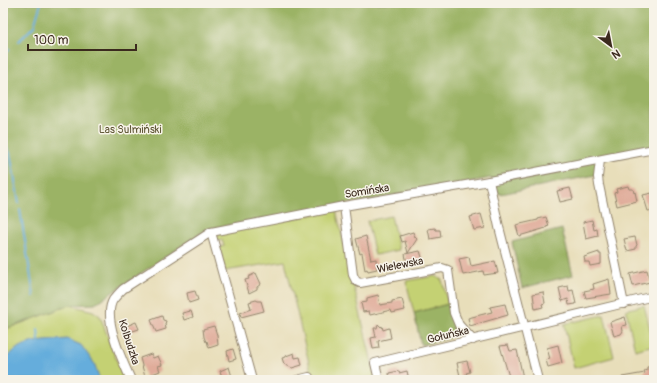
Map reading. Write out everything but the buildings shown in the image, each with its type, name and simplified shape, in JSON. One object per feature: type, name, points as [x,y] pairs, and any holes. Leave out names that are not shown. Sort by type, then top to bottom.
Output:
[{"type":"street","name":"Somińska","points":[[110,310],[112,301],[124,289],[211,232],[654,149]]},
{"type":"street","points":[[600,160],[598,177],[599,185],[624,304]]},
{"type":"street","points":[[489,181],[499,227],[538,380]]},
{"type":"street","name":"Wielewska","points":[[344,206],[353,275],[356,281],[360,283],[442,268],[448,270],[454,313],[459,325],[473,340]]},
{"type":"street","points":[[211,232],[252,380]]},
{"type":"street","name":"Gołuńska","points":[[379,380],[375,363],[654,296]]},
{"type":"street","name":"Kolbudzka","points":[[110,310],[109,318],[111,328],[131,380]]},
{"type":"street","points":[[297,380],[309,377]]},
{"type":"green space","name":"Las Sulmiński","points":[[3,3],[654,3],[654,146],[601,157],[595,175],[506,193],[499,194],[491,178],[207,229],[95,304],[70,305],[3,330]]},
{"type":"green space","points":[[336,210],[376,380],[313,380],[285,261],[225,271],[219,247],[224,246],[222,240],[217,241],[216,236],[220,232]]},
{"type":"green space","points":[[391,216],[399,250],[375,255],[367,221]]},
{"type":"green space","points":[[562,229],[573,275],[522,288],[512,242]]},
{"type":"green space","points":[[435,276],[442,280],[448,304],[414,313],[406,281]]},
{"type":"green space","points":[[448,304],[455,330],[450,338],[421,345],[414,313]]},
{"type":"green space","points":[[70,305],[93,311],[100,316],[124,380],[100,380],[94,363],[3,360],[3,330]]},
{"type":"green space","points":[[644,305],[654,345],[635,350],[626,310]]},
{"type":"green space","points":[[604,315],[614,357],[574,368],[564,324]]},
{"type":"water","points":[[67,339],[81,345],[94,363],[100,380],[3,380],[3,360],[19,347],[33,342]]},
{"type":"waterway","points":[[19,41],[34,26],[41,3]]},
{"type":"waterway","points":[[3,55],[9,49]]},
{"type":"waterway","points":[[3,143],[10,153],[19,203]]},
{"type":"waterway","points":[[20,210],[34,296]]},
{"type":"waterway","points":[[38,330],[39,341]]}]
